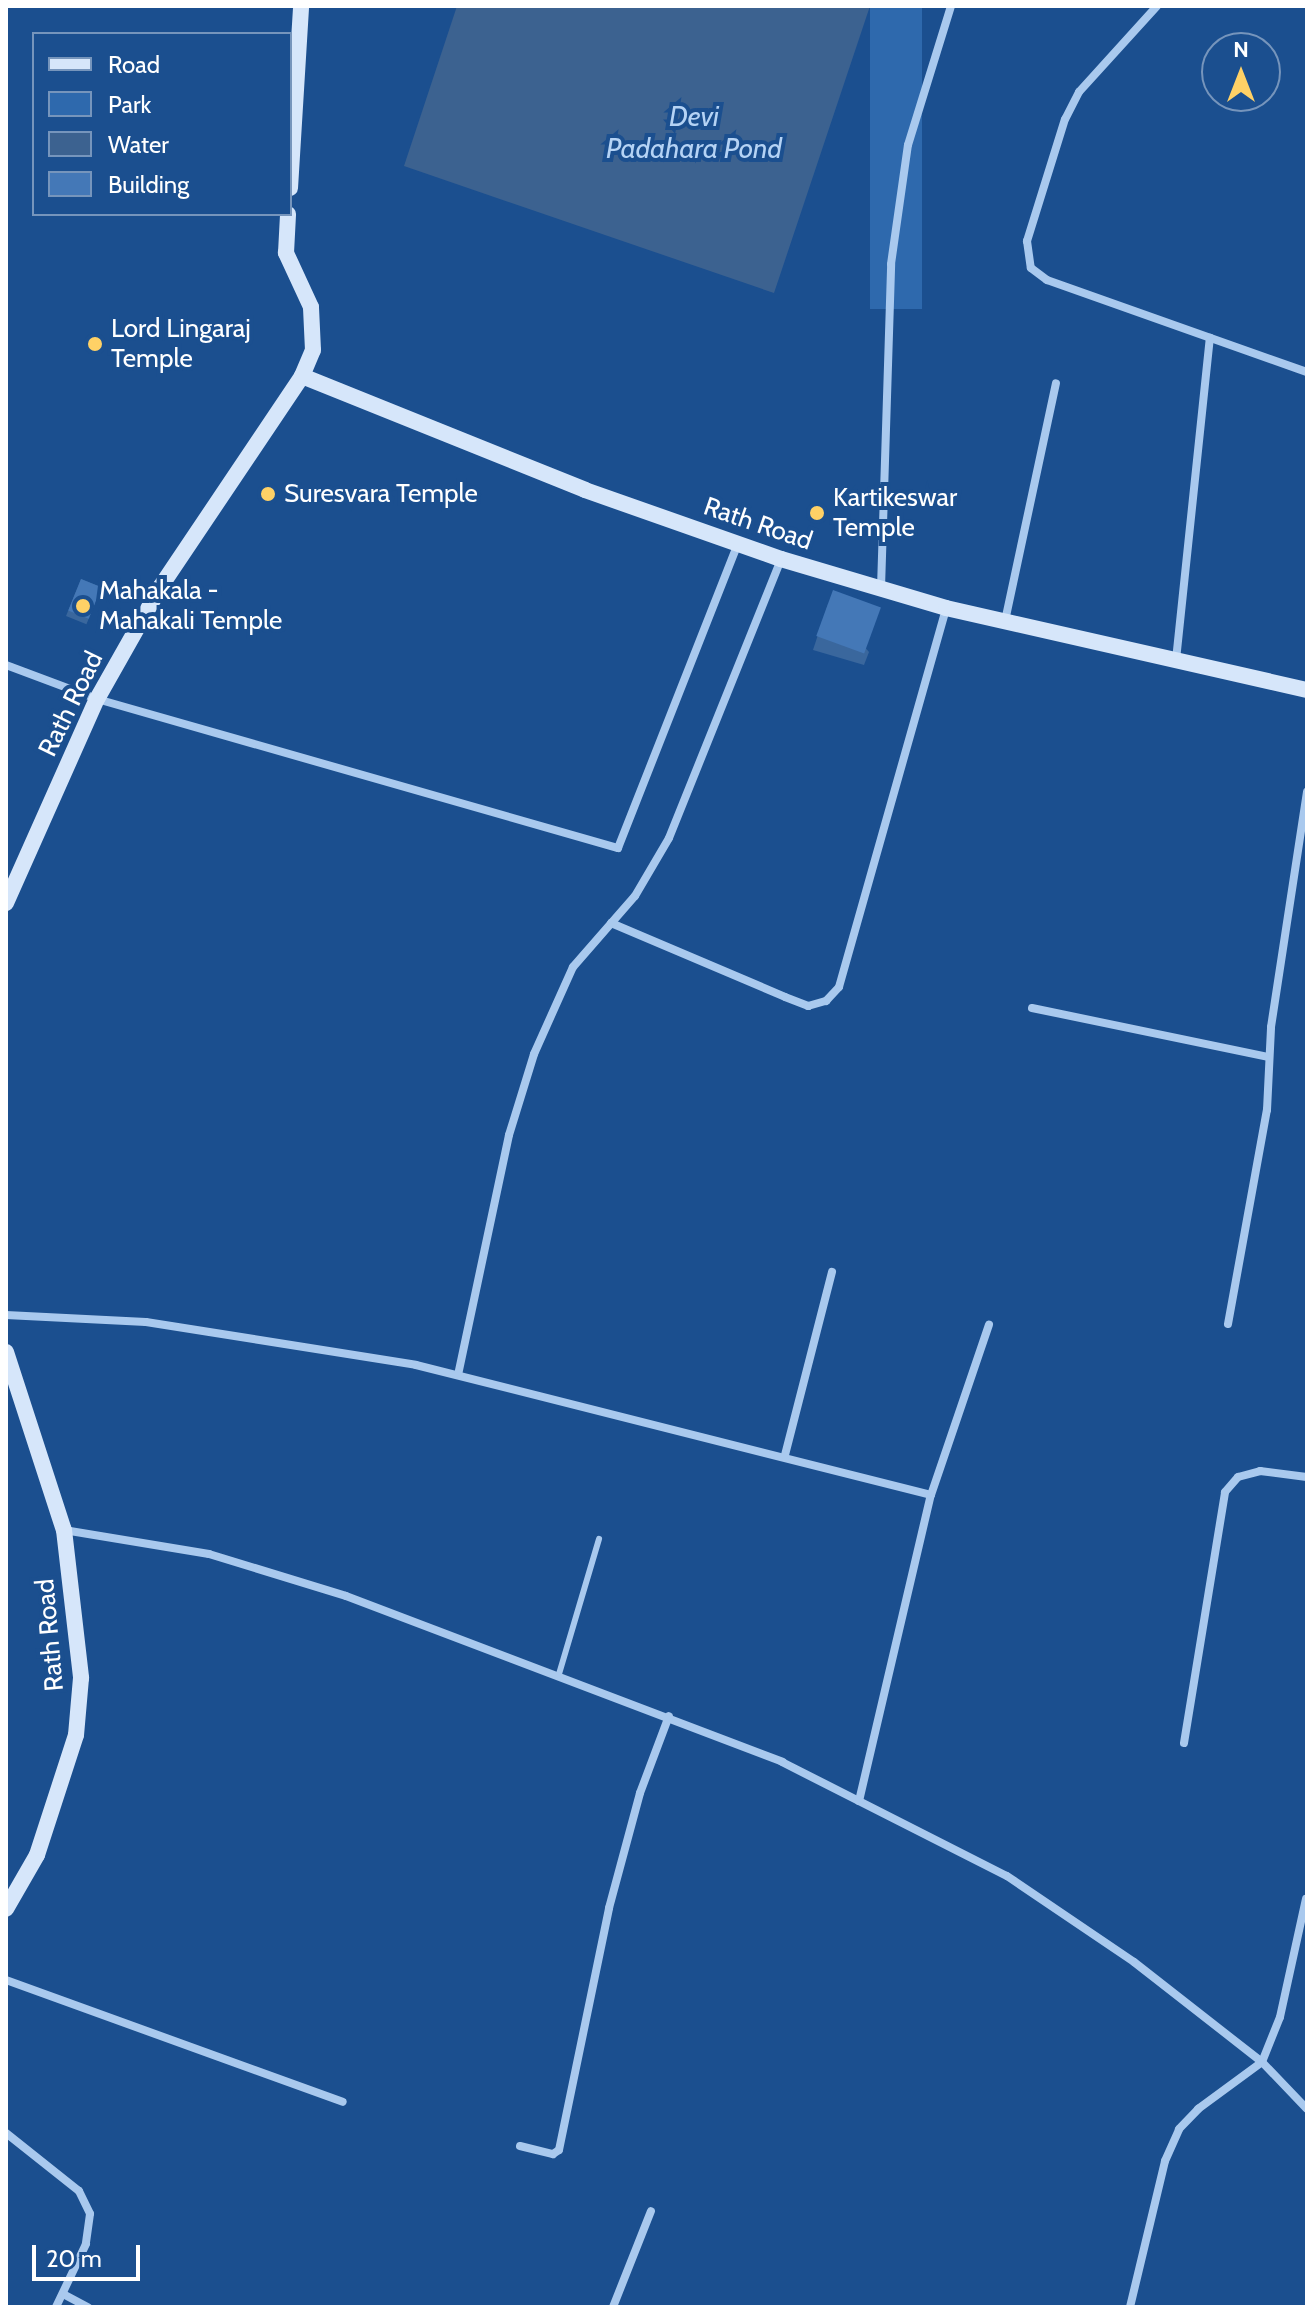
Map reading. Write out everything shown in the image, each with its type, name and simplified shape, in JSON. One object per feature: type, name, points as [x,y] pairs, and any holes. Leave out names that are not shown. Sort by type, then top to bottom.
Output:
[{"type":"street","points":[[292,155],[301,6]]},
{"type":"street","points":[[881,588],[891,264],[908,145],[951,6]]},
{"type":"street","points":[[1157,6],[1079,92],[1060,134],[1027,255],[1031,268],[1047,280],[1307,372]]},
{"type":"street","name":"Rath Road","points":[[6,903],[97,699],[161,586],[302,376],[313,350],[311,307],[286,253],[288,216]]},
{"type":"street","points":[[1176,660],[1210,338]]},
{"type":"street","name":"Rath Road","points":[[302,376],[585,490],[781,559],[946,608],[1305,692]]},
{"type":"street","points":[[1005,621],[1056,383]]},
{"type":"street","points":[[6,665],[97,699],[618,848],[738,544]]},
{"type":"street","points":[[458,1375],[509,1135],[534,1054],[573,967],[635,896],[669,838],[781,559]]},
{"type":"street","points":[[611,923],[808,1006],[826,1001],[839,987],[946,608]]},
{"type":"street","points":[[1228,1324],[1267,1110],[1269,1057],[1307,792]]},
{"type":"street","points":[[1032,1008],[1269,1057]]},
{"type":"street","points":[[785,1455],[832,1272]]},
{"type":"street","points":[[6,1315],[146,1322],[458,1375],[785,1455],[931,1495]]},
{"type":"street","points":[[859,1801],[931,1495],[989,1325]]},
{"type":"street","name":"Rath Road","points":[[6,1352],[64,1530],[81,1678],[76,1735],[37,1855],[6,1909]]},
{"type":"street","points":[[1184,1743],[1225,1492],[1238,1477],[1260,1471],[1307,1477]]},
{"type":"street","points":[[64,1530],[209,1554],[346,1596],[669,1716],[859,1801],[1007,1876],[1134,1962],[1262,2062],[1307,2109]]},
{"type":"street","points":[[520,2146],[553,2154],[559,2150],[609,1908],[640,1793],[669,1716]]},
{"type":"street","points":[[1130,2307],[1165,2161],[1179,2129],[1262,2062],[1280,2017],[1306,1899]]},
{"type":"street","points":[[6,1980],[343,2102]]},
{"type":"street","points":[[6,2133],[79,2191],[90,2214],[86,2244],[65,2295],[56,2307]]},
{"type":"street","points":[[613,2307],[651,2211]]},
{"type":"street","points":[[65,2295],[88,2307]]},
{"type":"lane","points":[[559,1674],[599,1539]]},
{"type":"green space","points":[[870,6],[922,6],[922,309],[870,309]]},
{"type":"water","name":"Devi Padahara Pond","points":[[457,6],[870,6],[774,293],[404,166]]},
{"type":"building","name":"Mahakala - Mahakali Temple","points":[[81,579],[101,587],[89,619],[68,611]]},
{"type":"building","points":[[833,590],[881,607],[864,653],[816,636]]},
{"type":"place","name":"Lord Lingaraj Temple","points":[[95,344]]},
{"type":"place","name":"Suresvara Temple","points":[[268,494]]},
{"type":"place","name":"Kartikeswar Temple","points":[[817,513]]},
{"type":"place","name":"Mahakala - Mahakali Temple","points":[[83,606]]}]
